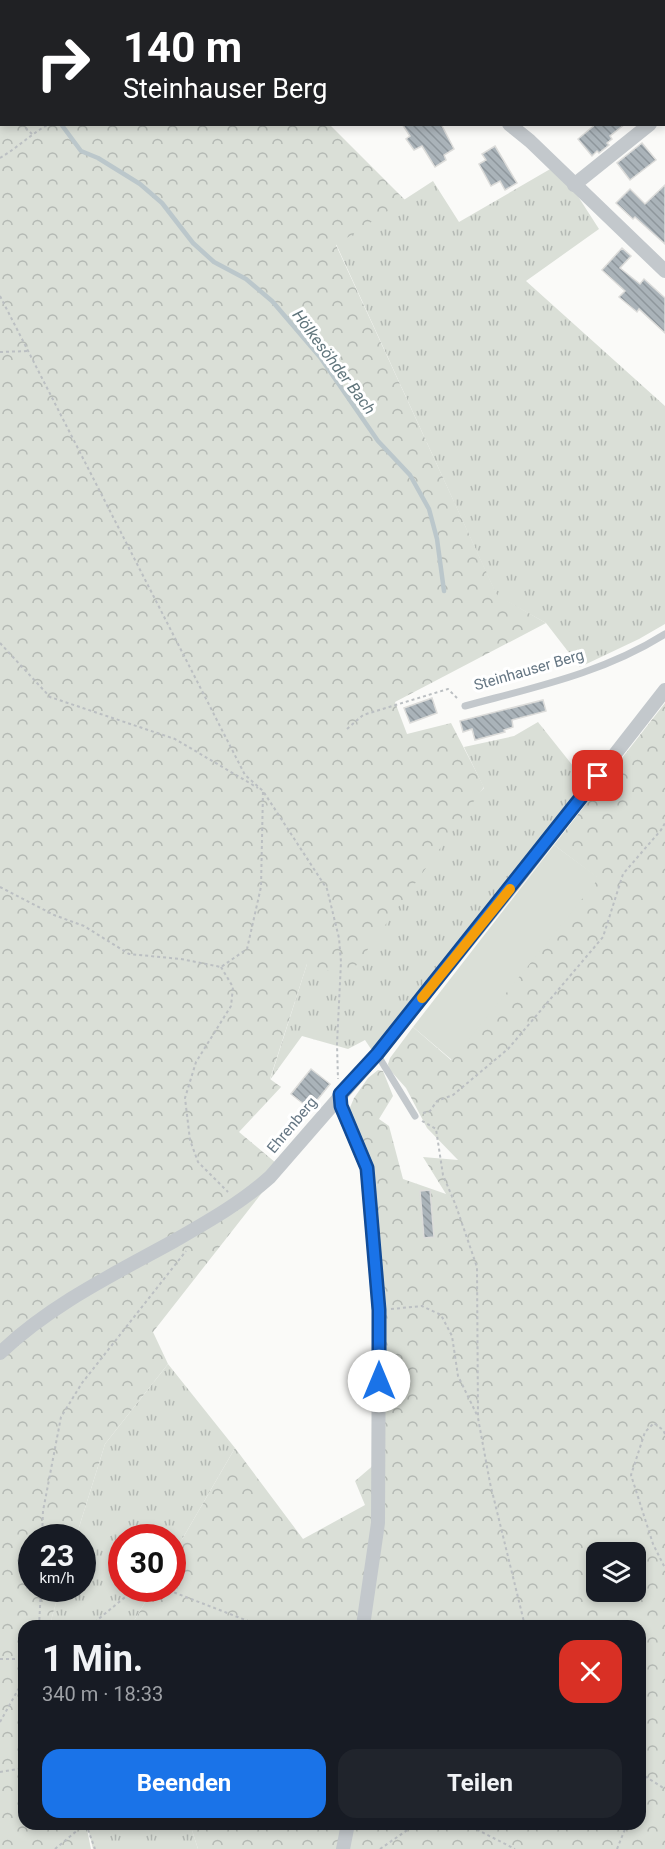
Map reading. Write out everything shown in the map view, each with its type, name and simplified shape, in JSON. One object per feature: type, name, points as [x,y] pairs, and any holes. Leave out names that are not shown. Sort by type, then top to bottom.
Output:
[{"type":"street","points":[[511,126],[530,141],[574,186],[665,271]]},
{"type":"street","points":[[574,186],[648,126]]},
{"type":"street","points":[[340,1094],[377,1054],[665,690]]},
{"type":"street","name":"Ehrenberg","points":[[0,1353],[22,1332],[90,1287],[209,1221],[238,1202],[270,1177],[340,1094]]},
{"type":"street","name":"Ehrenberg","points":[[340,1094],[341,1106],[367,1168],[379,1310],[378,1523],[364,1620]]},
{"type":"street","points":[[343,1849],[347,1830]]},
{"type":"lane","name":"Steinhauser Berg","points":[[465,706],[576,677],[645,646],[665,634]]},
{"type":"lane","points":[[377,1054],[415,1116]]},
{"type":"path","points":[[23,126],[32,134]]},
{"type":"path","points":[[0,158],[46,126]]},
{"type":"path","points":[[0,296],[245,775],[262,790],[327,889],[339,938],[341,962],[337,1044],[340,1094]]},
{"type":"path","points":[[0,352],[29,351]]},
{"type":"path","points":[[0,644],[50,697],[175,739],[262,790]]},
{"type":"path","points":[[347,729],[363,715],[448,689],[465,706]]},
{"type":"path","points":[[0,886],[54,915],[84,926],[129,954],[181,959],[220,967],[248,949],[261,887],[262,790]]},
{"type":"path","points":[[415,1116],[430,1111],[437,1101],[453,1095],[515,1041],[603,937],[623,874],[665,823]]},
{"type":"path","points":[[220,967],[233,987],[231,1006],[196,1062],[185,1098],[190,1140],[198,1162],[238,1202]]},
{"type":"path","points":[[415,1116],[436,1129],[443,1175],[477,1267],[478,1418],[490,1483],[524,1620]]},
{"type":"path","points":[[43,1524],[61,1417],[81,1383],[188,1248]]},
{"type":"path","points":[[379,1310],[422,1306],[441,1316],[452,1336],[458,1376],[478,1418]]},
{"type":"path","points":[[665,1434],[654,1423],[645,1432],[631,1474],[653,1544],[665,1568]]},
{"type":"path","points":[[97,1620],[130,1593],[173,1592],[245,1620]]},
{"type":"path","points":[[40,1620],[41,1602]]},
{"type":"path","points":[[0,1659],[18,1659]]},
{"type":"path","points":[[0,1722],[18,1690]]},
{"type":"path","points":[[0,1772],[18,1769]]},
{"type":"path","points":[[646,1778],[665,1789]]},
{"type":"path","points":[[55,1849],[78,1830]]},
{"type":"path","points":[[87,1830],[95,1849]]},
{"type":"path","points":[[380,1849],[407,1830]]},
{"type":"path","points":[[478,1830],[514,1849]]},
{"type":"path","points":[[617,1849],[625,1830]]},
{"type":"green space","points":[[0,126],[331,126],[405,200],[336,245],[497,595],[546,623],[395,702],[407,734],[451,723],[484,787],[348,977],[307,964],[270,1079],[281,1087],[239,1132],[276,1163],[279,1171],[153,1332],[168,1364],[105,1444],[80,1524],[18,1524],[18,1602],[56,1602],[52,1620],[18,1620],[18,1830],[87,1830],[91,1849],[0,1849]]},
{"type":"green space","points":[[552,168],[572,187],[599,229],[526,281],[665,406],[665,624],[580,667],[546,623],[497,596],[336,244],[433,181],[459,222]]},
{"type":"green space","points":[[665,703],[665,1849],[198,1849],[192,1830],[646,1830],[646,1620],[135,1620],[145,1602],[186,1602],[186,1533],[235,1448],[303,1539],[365,1505],[355,1481],[376,1463],[376,1305],[369,1173],[349,1110],[354,1098],[368,1078],[378,1070],[383,1071],[393,1096],[379,1119],[389,1126],[403,1179],[446,1194],[423,1157],[458,1160],[427,1128],[406,1088],[389,1069],[388,1064],[413,1027],[451,1060],[598,878],[554,845]]},
{"type":"green space","points":[[538,722],[585,781],[373,1052],[365,1040],[348,1049],[302,1036],[270,1080],[307,964],[484,788],[464,747],[514,736]]},
{"type":"green space","points":[[554,845],[599,878],[452,1060],[413,1027]]},
{"type":"green space","points":[[168,1364],[235,1448],[186,1533],[186,1524],[108,1524],[108,1602],[145,1602],[135,1620],[52,1620],[56,1602],[96,1602],[96,1524],[80,1524],[105,1444]]},
{"type":"green space","points":[[88,1830],[192,1830],[198,1849],[93,1849]]},
{"type":"building","points":[[403,126],[442,126],[454,149],[444,155],[446,160],[435,167],[422,146],[414,150],[406,139],[410,136]]},
{"type":"building","points":[[594,126],[622,126],[610,136],[612,139],[607,143],[609,145],[592,156],[578,139]]},
{"type":"building","points":[[642,143],[656,160],[630,180],[617,163]]},
{"type":"building","points":[[495,146],[517,183],[505,190],[500,181],[491,186],[479,164],[486,160],[482,154]]},
{"type":"building","points":[[665,185],[665,244],[616,203],[630,189],[645,204]]},
{"type":"building","points":[[622,248],[631,256],[620,268],[640,284],[644,279],[665,298],[665,333],[639,309],[637,312],[619,297],[625,291],[602,270]]},
{"type":"building","points":[[432,698],[437,713],[410,723],[404,708]]},
{"type":"building","points":[[543,700],[546,711],[512,720],[513,727],[504,730],[505,732],[475,740],[472,729],[463,732],[460,721]]},
{"type":"building","points":[[311,1069],[330,1084],[310,1109],[291,1094]]},
{"type":"building","points":[[430,1190],[434,1237],[424,1238],[420,1191]]},
{"type":"waterway","name":"Hölkesöhder Bach","points":[[62,126],[81,151],[98,158],[140,184],[162,203],[193,243],[214,262],[246,279],[272,301],[320,357],[378,441],[410,475],[429,509],[437,539],[444,591]]},
{"type":"slow traffic","points":[[422,998],[510,889]]},
{"type":"route","points":[[379,1381],[379,1310],[367,1168],[341,1106],[340,1094],[377,1054],[598,776]]}]
